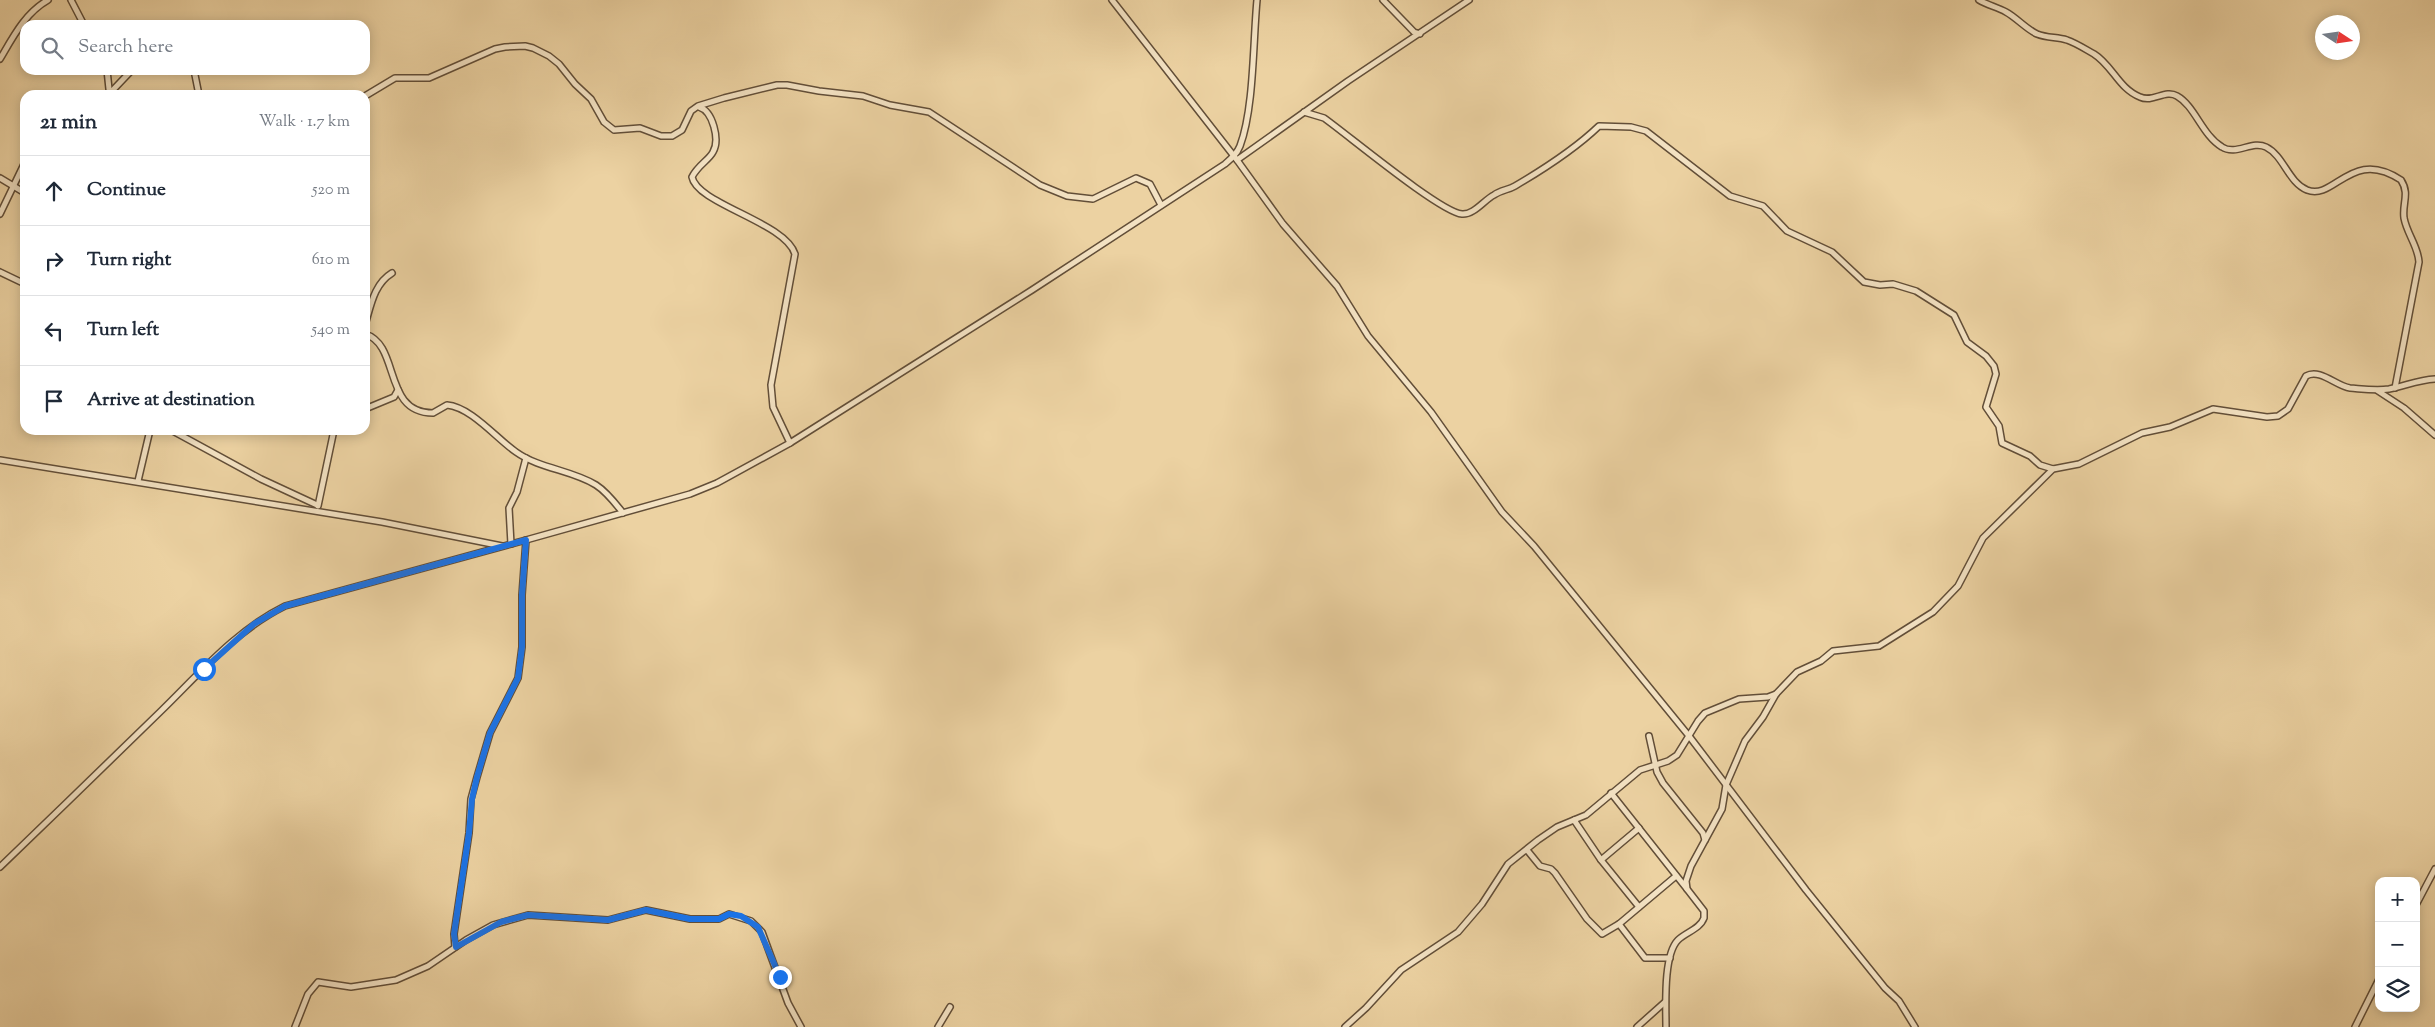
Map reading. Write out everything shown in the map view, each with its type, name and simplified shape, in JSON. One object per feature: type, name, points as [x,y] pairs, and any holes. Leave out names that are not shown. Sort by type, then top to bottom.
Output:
[{"type":"street","points":[[25,20],[48,0]]},
{"type":"street","points":[[71,0],[81,20]]},
{"type":"street","points":[[1112,0],[1235,158],[1283,224],[1338,286],[1368,336],[1431,412],[1502,512],[1534,546],[1689,736],[1847,941],[1889,993],[1899,1001],[1915,1027]]},
{"type":"street","points":[[1235,158],[1240,146],[1245,123],[1257,0]]},
{"type":"street","points":[[1383,0],[1414,32],[1421,34]]},
{"type":"street","points":[[0,868],[204,669],[254,624],[270,613],[306,600],[690,494],[718,483],[790,442],[1038,287],[1235,158],[1469,0]]},
{"type":"street","points":[[1978,0],[2005,11],[2036,33],[2067,40],[2092,53],[2101,59],[2120,83],[2139,97],[2149,99],[2168,94],[2177,96],[2209,136],[2222,147],[2234,150],[2257,145],[2265,146],[2275,154],[2306,190],[2324,190],[2350,173],[2368,168],[2379,170],[2402,180],[2407,195],[2404,219],[2408,234],[2417,249],[2419,262],[2395,388]]},
{"type":"street","points":[[0,59],[20,26]]},
{"type":"street","points":[[370,93],[394,78],[429,78],[495,49],[505,46],[525,46],[541,51],[559,64],[590,99],[606,126],[614,130],[640,128],[661,136],[672,136],[682,130],[691,111],[698,106],[782,84],[819,92],[863,96],[890,106],[929,112],[1050,190],[1076,197],[1093,199],[1136,178],[1150,184],[1161,205]]},
{"type":"street","points":[[108,75],[110,90]]},
{"type":"street","points":[[113,90],[127,75]]},
{"type":"street","points":[[195,75],[198,90]]},
{"type":"street","points":[[698,106],[706,110],[713,120],[714,147],[713,152],[695,171],[692,177],[694,183],[711,197],[777,235],[790,246],[795,254],[771,385],[773,407],[790,442]]},
{"type":"street","points":[[1304,112],[1319,116],[1431,197],[1452,210],[1464,214],[1470,212],[1492,196],[1518,184],[1567,153],[1588,138],[1599,126],[1631,127],[1646,131],[1730,196],[1763,206],[1787,231],[1832,252],[1864,282],[1880,285],[1893,284],[1916,291],[1954,315],[1967,342],[1986,356],[1994,366],[1996,374],[1986,407],[1999,426],[2002,443],[2030,456],[2040,465],[2053,469],[2079,464],[2142,433],[2170,427],[2213,409],[2266,417],[2278,416],[2288,409],[2306,376],[2310,374],[2318,374],[2340,386],[2377,390],[2395,388],[2420,380],[2435,379]]},
{"type":"street","points":[[0,214],[20,173]]},
{"type":"street","points":[[0,178],[20,190]]},
{"type":"street","points":[[0,272],[20,281]]},
{"type":"street","points":[[370,310],[378,285],[392,273]]},
{"type":"street","points":[[370,337],[376,340],[380,347],[398,390],[405,401],[413,408],[433,413],[447,405],[455,408],[494,432],[510,447],[526,458],[598,486],[623,513]]},
{"type":"street","points":[[370,407],[391,398],[398,390]]},
{"type":"street","points":[[2377,390],[2404,408],[2435,435]]},
{"type":"street","points":[[391,398],[405,401]]},
{"type":"street","points":[[138,481],[149,435]]},
{"type":"street","points":[[180,435],[261,479],[317,505]]},
{"type":"street","points":[[320,512],[317,505],[333,435]]},
{"type":"street","points":[[511,544],[509,508],[517,492],[526,458]]},
{"type":"street","points":[[0,460],[138,481],[441,532],[503,546]]},
{"type":"street","points":[[1687,889],[1688,873],[1722,809],[1726,785],[1745,741],[1763,717],[1776,694],[1801,669],[1820,661],[1833,651],[1879,646],[1933,612],[1958,586],[1983,538],[2053,469]]},
{"type":"street","points":[[456,947],[454,934],[473,792],[490,733],[518,678],[523,639],[522,595],[526,540]]},
{"type":"street","points":[[1345,1027],[1366,1008],[1401,970],[1458,932],[1482,904],[1508,864],[1557,827],[1586,815],[1634,774],[1655,764],[1668,761],[1677,755],[1698,721],[1709,711],[1739,699],[1768,697],[1776,694]]},
{"type":"street","points":[[1649,736],[1655,764],[1662,783],[1703,833],[1705,840]]},
{"type":"street","points":[[1611,794],[1701,906],[1704,918],[1698,927],[1678,940],[1670,958],[1665,1002],[1666,1027]]},
{"type":"street","points":[[1574,820],[1601,860],[1639,907]]},
{"type":"street","points":[[1601,860],[1639,828]]},
{"type":"street","points":[[1527,850],[1538,864],[1552,869],[1570,897],[1600,934],[1606,933],[1619,924],[1676,876]]},
{"type":"street","points":[[2420,898],[2435,869]]},
{"type":"street","points":[[295,1027],[308,994],[318,982],[351,987],[396,980],[428,966],[456,947],[501,922],[528,915],[608,920],[646,910],[690,919],[719,919],[729,914],[741,916],[751,921],[762,932],[788,1003],[801,1027]]},
{"type":"street","points":[[1619,924],[1645,958],[1670,958]]},
{"type":"street","points":[[2356,1027],[2375,987]]},
{"type":"street","points":[[1637,1027],[1665,1002]]},
{"type":"street","points":[[938,1027],[950,1007]]},
{"type":"route","points":[[204,669],[254,624],[285,606],[526,540],[522,595],[521,665],[515,688],[490,733],[477,777],[472,799],[469,833],[454,934],[456,947],[501,922],[528,915],[608,920],[618,919],[646,910],[690,919],[719,919],[729,914],[741,916],[758,927],[762,932],[780,977]]}]
